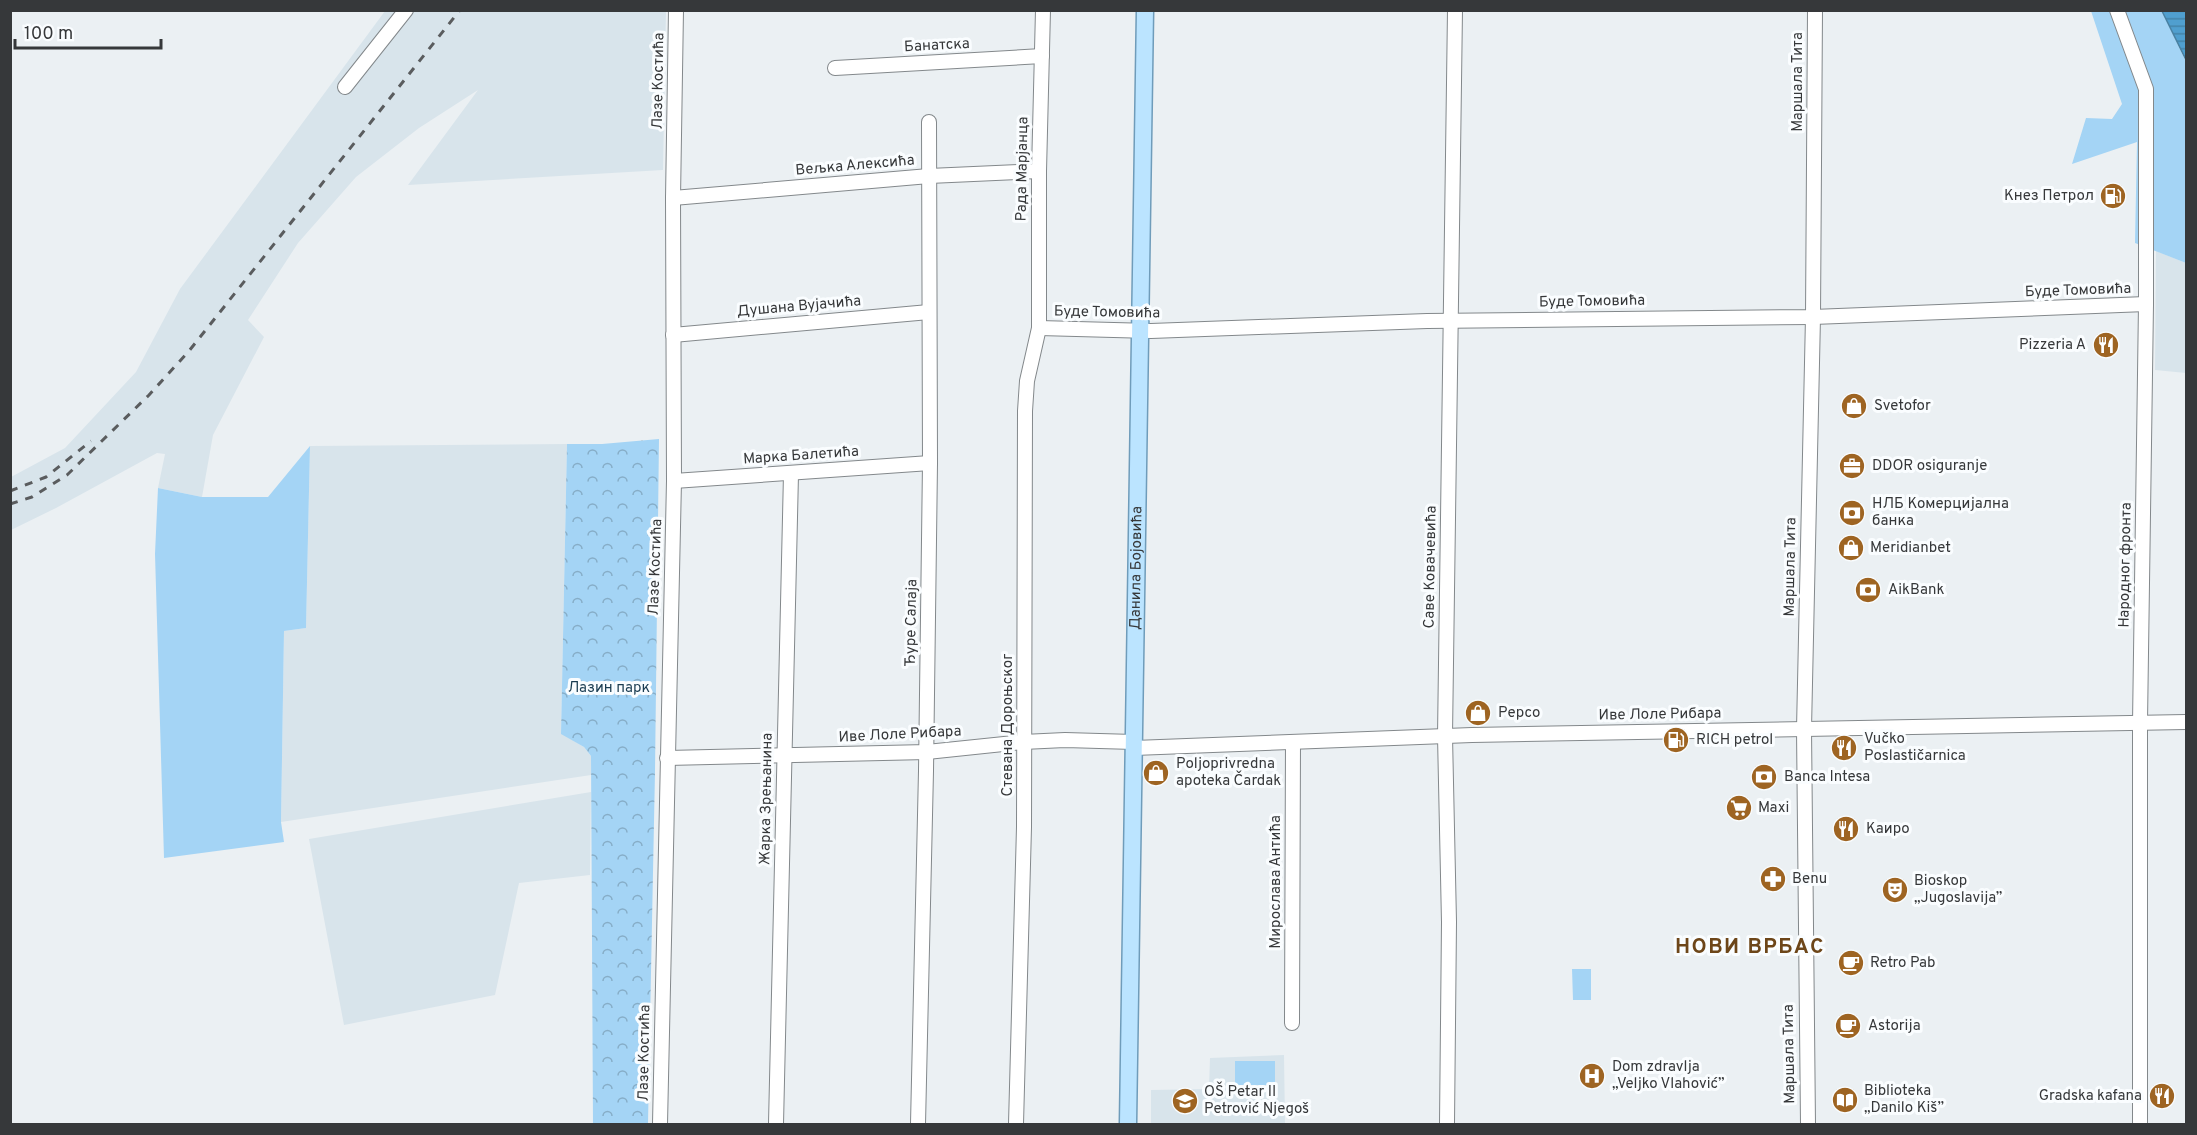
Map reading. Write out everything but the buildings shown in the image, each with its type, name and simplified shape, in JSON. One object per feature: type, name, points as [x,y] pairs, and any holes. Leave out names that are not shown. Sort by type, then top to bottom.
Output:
[{"type":"main road","name":"Данила Бојовића","points":[[1128,1125],[1144,10]]},
{"type":"street","points":[[345,87],[406,10]]},
{"type":"street","name":"Лазе Костића","points":[[660,1125],[674,482],[673,198],[676,10]]},
{"type":"street","name":"Рада Марјанца","points":[[1039,328],[1039,171],[1043,10]]},
{"type":"street","name":"Саве Ковачевића","points":[[1447,1125],[1449,922],[1445,736],[1455,10]]},
{"type":"street","name":"Маршала Тита","points":[[1808,1125],[1804,729],[1814,317],[1815,10]]},
{"type":"street","name":"Народног фронта","points":[[2117,10],[2146,89],[2146,304],[2140,723],[2140,1125]]},
{"type":"street","name":"Банатска","points":[[835,68],[1042,56]]},
{"type":"street","name":"Ђуре Салаја","points":[[918,1125],[927,752],[930,463],[929,122]]},
{"type":"street","name":"Вељка Алексића","points":[[673,198],[929,176],[1039,171]]},
{"type":"street","name":"Буде Томовића","points":[[1039,328],[1140,332],[1452,321],[1814,317],[2146,304]]},
{"type":"street","name":"Душана Вујачића","points":[[673,335],[929,312]]},
{"type":"street","name":"Стевана Дороњског","points":[[1017,1125],[1024,827],[1025,411],[1027,381],[1039,328]]},
{"type":"street","name":"Марка Балетића","points":[[674,482],[930,463]]},
{"type":"street","name":"Жарка Зрењанина","points":[[776,1125],[791,474]]},
{"type":"street","name":"Иве Лоле Рибара","points":[[667,759],[927,752],[1065,740],[1134,745],[1445,736],[2187,722]]},
{"type":"street","name":"Мирослава Антића","points":[[1293,742],[1293,1023]]},
{"type":"shaded area","points":[[385,11],[666,11],[663,170],[408,185],[478,90],[419,128],[356,177],[298,243],[248,320],[264,337],[213,435],[202,497],[158,488],[165,454],[157,453],[11,530],[11,477],[65,448],[136,372],[180,289]]},
{"type":"shaded area","points":[[2162,11],[2186,11],[2186,60]]},
{"type":"shaded area","points":[[2156,251],[2186,263],[2186,373],[2155,370]]},
{"type":"shaded area","points":[[567,444],[561,733],[584,747],[591,756],[591,775],[281,822],[284,631],[306,628],[310,446]]},
{"type":"shaded area","points":[[591,792],[590,875],[519,883],[495,995],[344,1025],[309,839]]},
{"type":"shaded area","points":[[1284,1055],[1285,1124],[1151,1124],[1151,1090],[1209,1089],[1210,1058]]},
{"type":"green space","points":[[2091,11],[2162,11],[2186,62],[2186,263],[2135,243],[2137,142],[2072,164],[2086,118],[2112,119],[2122,104]]},
{"type":"green space","name":"Лазин парк","points":[[659,439],[648,1124],[593,1124],[591,756],[584,747],[561,734],[567,444],[602,444]]},
{"type":"green space","points":[[310,446],[306,628],[284,631],[281,822],[284,842],[164,858],[155,554],[158,488],[202,497],[268,497]]},
{"type":"green space","points":[[1572,969],[1591,969],[1591,1000],[1573,1000]]},
{"type":"green space","points":[[1235,1061],[1275,1061],[1275,1085],[1235,1085]]},
{"type":"railway","points":[[10,504],[32,497],[67,475],[149,395],[189,351],[460,10]]},
{"type":"railway","points":[[10,491],[46,477],[91,441]]},
{"type":"place","name":"Кнез Петрол","points":[[2113,196]]},
{"type":"place","name":"Pizzeria A","points":[[2106,345]]},
{"type":"place","name":"Svetofor","points":[[1854,406]]},
{"type":"place","name":"DDOR osiguranje","points":[[1852,466]]},
{"type":"place","name":"НЛБ Комерцијална банка","points":[[1852,513]]},
{"type":"place","name":"Meridianbet","points":[[1851,548]]},
{"type":"place","name":"AikBank","points":[[1868,590]]},
{"type":"place","name":"Pepco","points":[[1478,713]]},
{"type":"place","name":"RICH petrol","points":[[1676,740]]},
{"type":"place","name":"Vučko Poslastičarnica","points":[[1844,748]]},
{"type":"place","name":"Poljoprivredna apoteka Čardak","points":[[1156,773]]},
{"type":"place","name":"Banca Intesa","points":[[1764,777]]},
{"type":"place","name":"Maxi","points":[[1739,808]]},
{"type":"place","name":"Каиро","points":[[1846,829]]},
{"type":"place","name":"Benu","points":[[1773,879]]},
{"type":"place","name":"Bioskop „Jugoslavija”","points":[[1895,890]]},
{"type":"place","name":"Retro Pab","points":[[1851,963]]},
{"type":"place","name":"Astorija","points":[[1848,1026]]},
{"type":"place","name":"Dom zdravlja „Veljko Vlahović”","points":[[1592,1076]]},
{"type":"place","name":"Gradska kafana","points":[[2162,1096]]},
{"type":"place","name":"Biblioteka „Danilo Kiš”","points":[[1845,1100]]},
{"type":"place","name":"OŠ Petar II Petrović Njegoš","points":[[1185,1101]]},
{"type":"district","name":"НОВИ ВРБАС","points":[[1750,947]]}]
